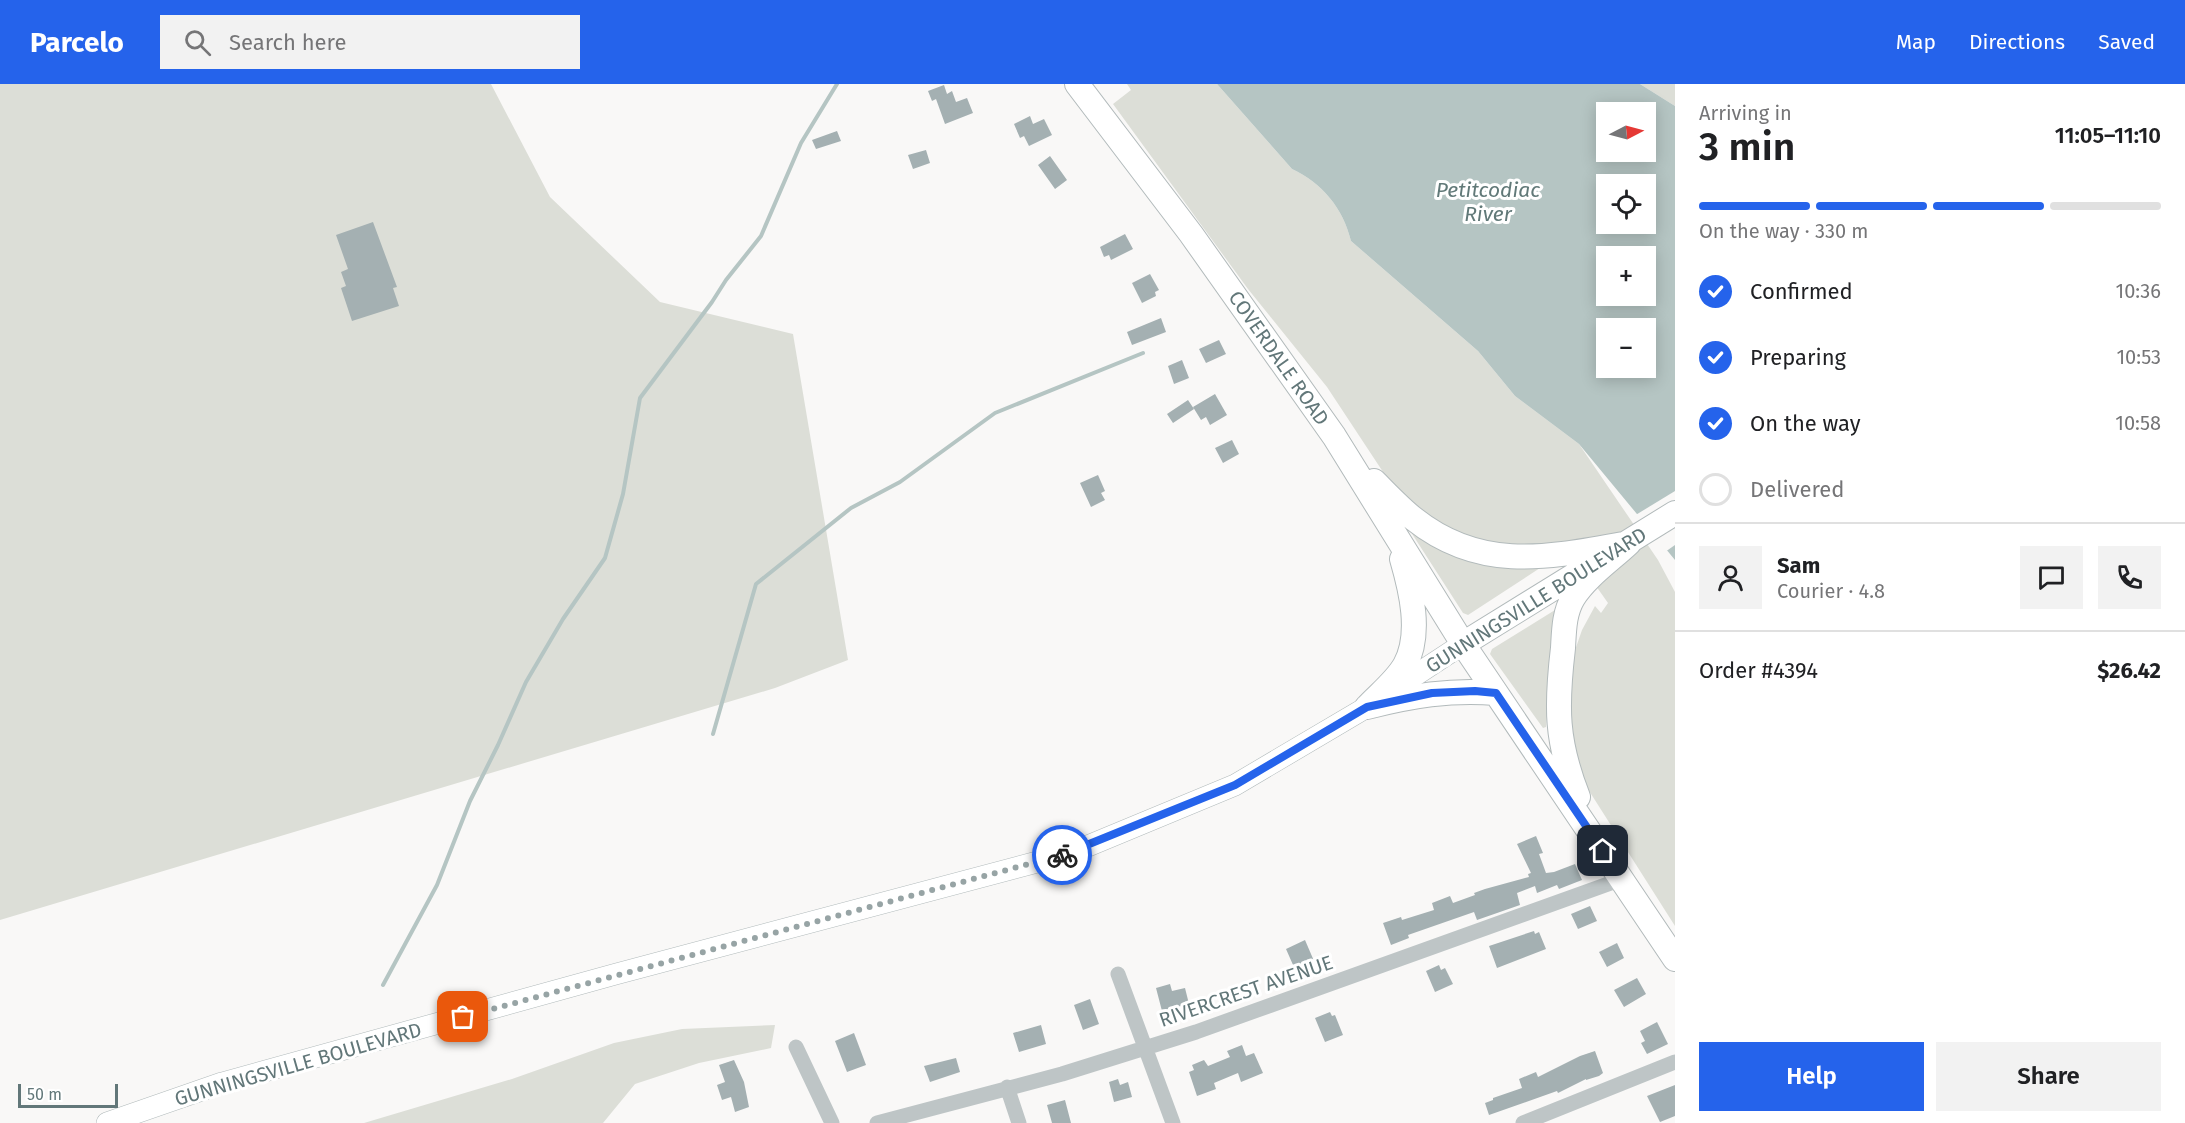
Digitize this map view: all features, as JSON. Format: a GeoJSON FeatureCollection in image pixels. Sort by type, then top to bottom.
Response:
{"type":"FeatureCollection","features":[{"type":"Feature","properties":{"kind":"main road","name":"COVERDALE ROAD"},"geometry":{"type":"LineString","coordinates":[[1077,84],[1191,234],[1346,453],[1463,644],[1594,837]]}},
{"type":"Feature","properties":{"kind":"main road"},"geometry":{"type":"LineString","coordinates":[[1346,453],[1413,519],[1450,541],[1472,550],[1497,556],[1523,558],[1629,543]]}},
{"type":"Feature","properties":{"kind":"main road","name":"GUNNINGSVILLE BOULEVARD"},"geometry":{"type":"LineString","coordinates":[[107,1123],[222,1083],[616,974],[1071,853],[1235,785],[1367,707],[1463,644],[1580,581],[1629,543],[1675,513]]}},
{"type":"Feature","properties":{"kind":"main road"},"geometry":{"type":"LineString","coordinates":[[1367,707],[1399,674],[1410,654],[1412,644],[1411,593],[1394,533]]}},
{"type":"Feature","properties":{"kind":"main road"},"geometry":{"type":"LineString","coordinates":[[1580,581],[1567,613],[1559,686],[1560,737],[1567,769],[1594,837],[1675,959]]}},
{"type":"Feature","properties":{"kind":"main road"},"geometry":{"type":"LineString","coordinates":[[1367,707],[1432,693],[1475,691],[1496,693]]}},
{"type":"Feature","properties":{"kind":"street","name":"RIVERCREST AVENUE"},"geometry":{"type":"LineString","coordinates":[[877,1123],[1062,1074],[1196,1032],[1622,879]]}},
{"type":"Feature","properties":{"kind":"street"},"geometry":{"type":"LineString","coordinates":[[1118,974],[1173,1123]]}},
{"type":"Feature","properties":{"kind":"street"},"geometry":{"type":"LineString","coordinates":[[796,1047],[832,1123]]}},
{"type":"Feature","properties":{"kind":"street"},"geometry":{"type":"LineString","coordinates":[[1523,1123],[1675,1062]]}},
{"type":"Feature","properties":{"kind":"street"},"geometry":{"type":"LineString","coordinates":[[1007,1087],[1019,1123]]}},
{"type":"Feature","properties":{"kind":"shaded area"},"geometry":{"type":"Polygon","coordinates":[[[0,84],[491,84],[550,197],[660,302],[793,334],[848,660],[775,688],[0,920],[0,84]]]}},
{"type":"Feature","properties":{"kind":"shaded area"},"geometry":{"type":"Polygon","coordinates":[[[1127,84],[1217,84],[1292,169],[1313,182],[1330,198],[1343,218],[1351,241],[1478,351],[1515,396],[1579,444],[1658,560],[1675,592],[1675,926],[1586,786],[1569,740],[1573,656],[1582,630],[1595,606],[1601,613],[1608,603],[1567,545],[1539,548],[1478,542],[1426,518],[1387,478],[1327,387],[1248,289],[1113,104],[1131,90],[1127,84]]]}},
{"type":"Feature","properties":{"kind":"shaded area"},"geometry":{"type":"Polygon","coordinates":[[[1640,84],[1675,84],[1675,106],[1640,84]]]}},
{"type":"Feature","properties":{"kind":"shaded area"},"geometry":{"type":"Polygon","coordinates":[[[1407,526],[1538,565],[1540,568],[1468,615],[1463,613],[1407,526]]]}},
{"type":"Feature","properties":{"kind":"shaded area"},"geometry":{"type":"Polygon","coordinates":[[[1555,610],[1546,727],[1543,728],[1490,654],[1492,649],[1555,610]]]}},
{"type":"Feature","properties":{"kind":"shaded area"},"geometry":{"type":"Polygon","coordinates":[[[775,1025],[771,1048],[699,1063],[635,1084],[603,1123],[364,1123],[512,1079],[614,1043],[682,1029],[775,1025]]]}},
{"type":"Feature","properties":{"kind":"water","name":"Petitcodiac River"},"geometry":{"type":"Polygon","coordinates":[[[1217,84],[1640,84],[1675,106],[1675,560],[1579,444],[1515,396],[1478,351],[1351,241],[1337,207],[1322,189],[1292,169],[1217,84]]]}},
{"type":"Feature","properties":{"kind":"pier"},"geometry":{"type":"Polygon","coordinates":[[[1675,491],[1675,545],[1665,552],[1634,516],[1675,491]]]}},
{"type":"Feature","properties":{"kind":"building"},"geometry":{"type":"Polygon","coordinates":[[[944,85],[947,94],[952,91],[956,102],[967,98],[973,113],[945,124],[936,99],[932,101],[928,91],[944,85]]]}},
{"type":"Feature","properties":{"kind":"building"},"geometry":{"type":"Polygon","coordinates":[[[1030,116],[1033,124],[1044,119],[1052,135],[1029,146],[1024,136],[1020,138],[1014,124],[1030,116]]]}},
{"type":"Feature","properties":{"kind":"building"},"geometry":{"type":"Polygon","coordinates":[[[837,131],[841,141],[816,149],[812,140],[837,131]]]}},
{"type":"Feature","properties":{"kind":"building"},"geometry":{"type":"Polygon","coordinates":[[[926,150],[930,163],[913,169],[908,155],[926,150]]]}},
{"type":"Feature","properties":{"kind":"building"},"geometry":{"type":"Polygon","coordinates":[[[1050,156],[1067,180],[1055,189],[1038,165],[1050,156]]]}},
{"type":"Feature","properties":{"kind":"building"},"geometry":{"type":"Polygon","coordinates":[[[373,222],[397,287],[393,288],[399,306],[352,321],[341,288],[346,286],[341,272],[348,269],[336,235],[373,222]]]}},
{"type":"Feature","properties":{"kind":"building"},"geometry":{"type":"Polygon","coordinates":[[[1125,234],[1133,249],[1111,260],[1109,255],[1104,257],[1100,247],[1125,234]]]}},
{"type":"Feature","properties":{"kind":"building"},"geometry":{"type":"Polygon","coordinates":[[[1150,274],[1159,290],[1155,292],[1156,296],[1142,303],[1132,283],[1150,274]]]}},
{"type":"Feature","properties":{"kind":"building"},"geometry":{"type":"Polygon","coordinates":[[[1161,318],[1166,332],[1132,345],[1127,332],[1161,318]]]}},
{"type":"Feature","properties":{"kind":"building"},"geometry":{"type":"Polygon","coordinates":[[[1219,340],[1226,354],[1206,363],[1199,349],[1219,340]]]}},
{"type":"Feature","properties":{"kind":"building"},"geometry":{"type":"Polygon","coordinates":[[[1182,360],[1189,378],[1174,384],[1168,366],[1182,360]]]}},
{"type":"Feature","properties":{"kind":"building"},"geometry":{"type":"Polygon","coordinates":[[[1215,394],[1227,415],[1210,425],[1206,417],[1201,420],[1193,407],[1215,394]]]}},
{"type":"Feature","properties":{"kind":"building"},"geometry":{"type":"Polygon","coordinates":[[[1188,400],[1194,409],[1173,423],[1167,414],[1188,400]]]}},
{"type":"Feature","properties":{"kind":"building"},"geometry":{"type":"Polygon","coordinates":[[[1232,440],[1239,454],[1223,463],[1215,448],[1232,440]]]}},
{"type":"Feature","properties":{"kind":"building"},"geometry":{"type":"Polygon","coordinates":[[[1098,475],[1105,491],[1101,493],[1105,500],[1091,507],[1080,483],[1098,475]]]}},
{"type":"Feature","properties":{"kind":"building"},"geometry":{"type":"Polygon","coordinates":[[[1536,836],[1543,853],[1539,854],[1546,873],[1575,864],[1582,880],[1559,889],[1557,885],[1537,893],[1535,886],[1517,893],[1520,905],[1477,920],[1474,912],[1408,935],[1409,938],[1391,945],[1383,923],[1434,910],[1432,903],[1450,896],[1453,903],[1485,889],[1529,877],[1528,874],[1531,873],[1517,844],[1536,836]]]}},
{"type":"Feature","properties":{"kind":"building"},"geometry":{"type":"Polygon","coordinates":[[[1590,906],[1597,921],[1578,929],[1571,914],[1590,906]]]}},
{"type":"Feature","properties":{"kind":"building"},"geometry":{"type":"Polygon","coordinates":[[[1534,931],[1535,934],[1539,932],[1546,949],[1497,968],[1489,946],[1534,931]]]}},
{"type":"Feature","properties":{"kind":"building"},"geometry":{"type":"Polygon","coordinates":[[[1305,940],[1314,961],[1306,965],[1308,969],[1297,974],[1286,949],[1305,940]]]}},
{"type":"Feature","properties":{"kind":"building"},"geometry":{"type":"Polygon","coordinates":[[[1617,943],[1624,958],[1607,967],[1599,952],[1617,943]]]}},
{"type":"Feature","properties":{"kind":"building"},"geometry":{"type":"Polygon","coordinates":[[[1439,965],[1441,970],[1445,968],[1453,984],[1435,992],[1426,971],[1439,965]]]}},
{"type":"Feature","properties":{"kind":"building"},"geometry":{"type":"Polygon","coordinates":[[[1637,978],[1646,994],[1624,1007],[1614,990],[1637,978]]]}},
{"type":"Feature","properties":{"kind":"building"},"geometry":{"type":"Polygon","coordinates":[[[1170,984],[1172,991],[1185,988],[1189,1004],[1162,1011],[1156,988],[1170,984]]]}},
{"type":"Feature","properties":{"kind":"building"},"geometry":{"type":"Polygon","coordinates":[[[1090,999],[1099,1024],[1083,1030],[1074,1005],[1090,999]]]}},
{"type":"Feature","properties":{"kind":"building"},"geometry":{"type":"Polygon","coordinates":[[[1330,1012],[1332,1016],[1335,1015],[1343,1035],[1325,1042],[1315,1018],[1330,1012]]]}},
{"type":"Feature","properties":{"kind":"building"},"geometry":{"type":"Polygon","coordinates":[[[1657,1022],[1668,1044],[1647,1054],[1641,1043],[1645,1041],[1640,1031],[1657,1022]]]}},
{"type":"Feature","properties":{"kind":"building"},"geometry":{"type":"Polygon","coordinates":[[[1041,1025],[1046,1044],[1019,1052],[1013,1033],[1041,1025]]]}},
{"type":"Feature","properties":{"kind":"building"},"geometry":{"type":"Polygon","coordinates":[[[854,1033],[866,1065],[847,1072],[835,1041],[854,1033]]]}},
{"type":"Feature","properties":{"kind":"building"},"geometry":{"type":"Polygon","coordinates":[[[1242,1045],[1246,1056],[1254,1053],[1263,1073],[1241,1082],[1238,1073],[1214,1083],[1216,1089],[1197,1096],[1189,1072],[1194,1070],[1192,1065],[1204,1060],[1208,1066],[1230,1057],[1227,1051],[1242,1045]]]}},
{"type":"Feature","properties":{"kind":"building"},"geometry":{"type":"Polygon","coordinates":[[[1595,1051],[1603,1073],[1599,1076],[1586,1079],[1558,1093],[1557,1091],[1489,1115],[1485,1103],[1522,1088],[1519,1079],[1536,1072],[1538,1077],[1595,1051]]]}},
{"type":"Feature","properties":{"kind":"building"},"geometry":{"type":"Polygon","coordinates":[[[956,1058],[960,1072],[930,1082],[924,1066],[956,1058]]]}},
{"type":"Feature","properties":{"kind":"building"},"geometry":{"type":"Polygon","coordinates":[[[734,1060],[744,1082],[749,1107],[735,1112],[731,1097],[722,1100],[717,1085],[725,1082],[719,1065],[734,1060]]]}},
{"type":"Feature","properties":{"kind":"building"},"geometry":{"type":"Polygon","coordinates":[[[1118,1079],[1120,1085],[1128,1082],[1132,1097],[1114,1102],[1109,1082],[1118,1079]]]}},
{"type":"Feature","properties":{"kind":"building"},"geometry":{"type":"Polygon","coordinates":[[[1675,1085],[1675,1116],[1660,1122],[1647,1096],[1675,1085]]]}},
{"type":"Feature","properties":{"kind":"building"},"geometry":{"type":"Polygon","coordinates":[[[1065,1100],[1071,1123],[1052,1123],[1047,1105],[1065,1100]]]}},
{"type":"Feature","properties":{"kind":"waterway"},"geometry":{"type":"LineString","coordinates":[[383,985],[437,885],[470,801],[526,682],[563,619],[605,558],[623,494],[640,398],[761,236],[801,143],[837,84]]}},
{"type":"Feature","properties":{"kind":"waterway"},"geometry":{"type":"LineString","coordinates":[[713,734],[756,584],[851,508],[900,482],[995,413],[1143,353]]}},
{"type":"Feature","properties":{"kind":"way so far"},"geometry":{"type":"LineString","coordinates":[[463,1017],[1062,855]]}},
{"type":"Feature","properties":{"kind":"route"},"geometry":{"type":"LineString","coordinates":[[1062,855],[1235,785],[1367,707],[1406,697],[1455,691],[1496,693],[1603,851]]}}]}
